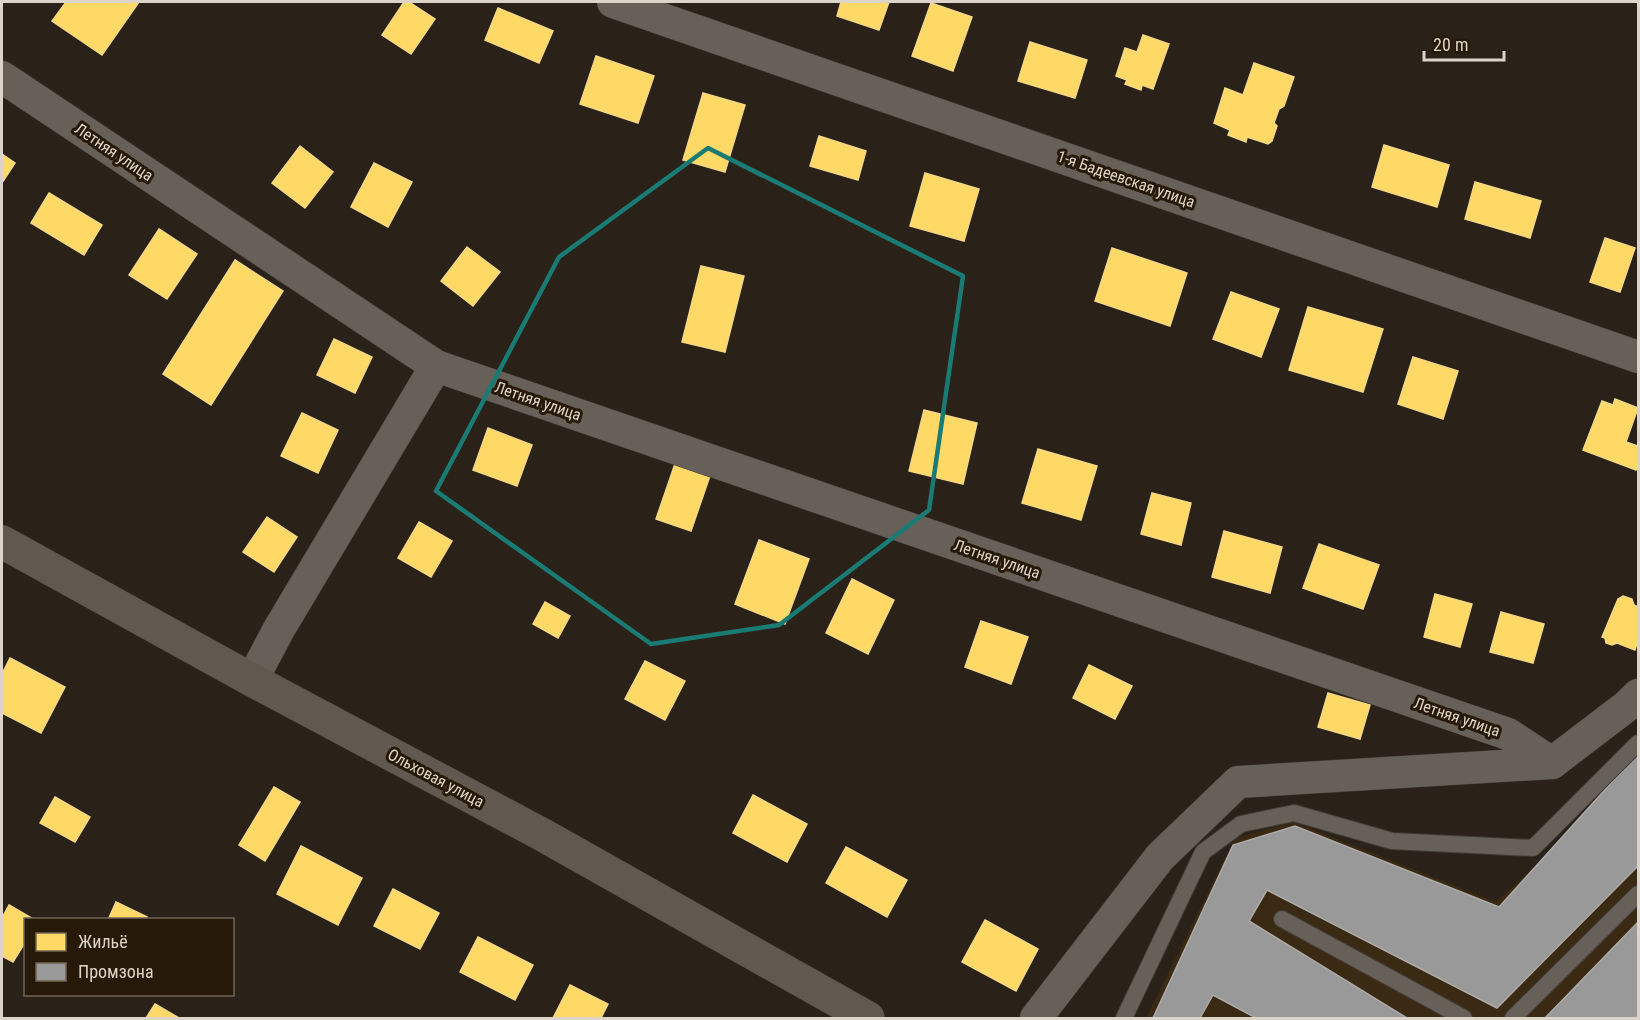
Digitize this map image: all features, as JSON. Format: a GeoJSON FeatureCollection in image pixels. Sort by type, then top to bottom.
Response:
{"type":"FeatureCollection","features":[{"type":"Feature","properties":{"kind":"main road","name":"Ольховая улица"},"geometry":{"type":"LineString","coordinates":[[2,542],[252,680],[543,835],[868,1018]]}},
{"type":"Feature","properties":{"kind":"street","name":"1-я Бадеевская улица"},"geometry":{"type":"LineString","coordinates":[[613,2],[1638,357]]}},
{"type":"Feature","properties":{"kind":"street","name":"Летняя улица"},"geometry":{"type":"LineString","coordinates":[[2,77],[436,366],[1508,734],[1552,763]]}},
{"type":"Feature","properties":{"kind":"street"},"geometry":{"type":"LineString","coordinates":[[252,680],[285,618],[436,366]]}},
{"type":"Feature","properties":{"kind":"street"},"geometry":{"type":"LineString","coordinates":[[1036,1018],[1160,857],[1238,782],[1552,763],[1638,695]]}},
{"type":"Feature","properties":{"kind":"lane"},"geometry":{"type":"LineString","coordinates":[[1124,1018],[1203,852],[1241,824],[1294,813],[1392,841],[1533,848],[1638,743]]}},
{"type":"Feature","properties":{"kind":"lane"},"geometry":{"type":"LineString","coordinates":[[1513,1018],[1638,894]]}},
{"type":"Feature","properties":{"kind":"lane"},"geometry":{"type":"LineString","coordinates":[[1282,919],[1464,1018]]}},
{"type":"Feature","properties":{"kind":"highlighted area"},"geometry":{"type":"Polygon","coordinates":[[[708,148],[963,276],[929,510],[779,625],[651,644],[436,491],[559,257],[708,148]]]}},
{"type":"Feature","properties":{"kind":"shaded area"},"geometry":{"type":"Polygon","coordinates":[[[1638,772],[1638,1018],[1146,1018],[1235,838],[1294,822],[1496,902],[1638,772]]]}},
{"type":"Feature","properties":{"kind":"building: Жильё"},"geometry":{"type":"Polygon","coordinates":[[[66,2],[139,2],[102,55],[52,21],[66,2]]]}},
{"type":"Feature","properties":{"kind":"building: Жильё"},"geometry":{"type":"Polygon","coordinates":[[[404,2],[409,2],[435,19],[411,54],[382,35],[404,2]]]}},
{"type":"Feature","properties":{"kind":"building: Жильё"},"geometry":{"type":"Polygon","coordinates":[[[841,2],[889,2],[879,30],[837,16],[841,2]]]}},
{"type":"Feature","properties":{"kind":"building: Жильё"},"geometry":{"type":"Polygon","coordinates":[[[931,3],[972,17],[953,71],[912,56],[931,3]]]}},
{"type":"Feature","properties":{"kind":"building: Жильё"},"geometry":{"type":"Polygon","coordinates":[[[498,8],[553,31],[539,63],[485,40],[498,8]]]}},
{"type":"Feature","properties":{"kind":"building: Жильё"},"geometry":{"type":"Polygon","coordinates":[[[1143,35],[1169,44],[1153,89],[1142,85],[1141,90],[1125,84],[1127,80],[1116,76],[1125,48],[1137,52],[1143,35]]]}},
{"type":"Feature","properties":{"kind":"building: Жильё"},"geometry":{"type":"Polygon","coordinates":[[[1030,42],[1087,60],[1075,98],[1018,81],[1030,42]]]}},
{"type":"Feature","properties":{"kind":"building: Жильё"},"geometry":{"type":"Polygon","coordinates":[[[596,56],[654,76],[638,123],[580,104],[596,56]]]}},
{"type":"Feature","properties":{"kind":"building: Жильё"},"geometry":{"type":"Polygon","coordinates":[[[1254,63],[1294,77],[1284,106],[1279,109],[1274,123],[1277,126],[1272,141],[1268,144],[1247,137],[1246,142],[1228,135],[1230,130],[1214,123],[1225,88],[1243,95],[1254,63]]]}},
{"type":"Feature","properties":{"kind":"building: Жильё"},"geometry":{"type":"Polygon","coordinates":[[[703,93],[745,105],[725,172],[683,160],[703,93]]]}},
{"type":"Feature","properties":{"kind":"building: Жильё"},"geometry":{"type":"Polygon","coordinates":[[[819,136],[866,151],[858,180],[810,166],[819,136]]]}},
{"type":"Feature","properties":{"kind":"building: Жильё"},"geometry":{"type":"Polygon","coordinates":[[[1384,145],[1449,165],[1437,207],[1372,187],[1384,145]]]}},
{"type":"Feature","properties":{"kind":"building: Жильё"},"geometry":{"type":"Polygon","coordinates":[[[300,146],[333,172],[305,208],[272,183],[300,146]]]}},
{"type":"Feature","properties":{"kind":"building: Жильё"},"geometry":{"type":"Polygon","coordinates":[[[2,154],[15,163],[2,183],[2,154]]]}},
{"type":"Feature","properties":{"kind":"building: Жильё"},"geometry":{"type":"Polygon","coordinates":[[[374,163],[412,182],[388,227],[351,207],[374,163]]]}},
{"type":"Feature","properties":{"kind":"building: Жильё"},"geometry":{"type":"Polygon","coordinates":[[[925,173],[979,189],[964,241],[910,226],[925,173]]]}},
{"type":"Feature","properties":{"kind":"building: Жильё"},"geometry":{"type":"Polygon","coordinates":[[[1475,182],[1541,201],[1530,238],[1465,219],[1475,182]]]}},
{"type":"Feature","properties":{"kind":"building: Жильё"},"geometry":{"type":"Polygon","coordinates":[[[49,193],[102,225],[84,255],[31,223],[49,193]]]}},
{"type":"Feature","properties":{"kind":"building: Жильё"},"geometry":{"type":"Polygon","coordinates":[[[159,229],[197,254],[167,299],[129,275],[159,229]]]}},
{"type":"Feature","properties":{"kind":"building: Жильё"},"geometry":{"type":"Polygon","coordinates":[[[1605,238],[1635,248],[1620,292],[1590,282],[1605,238]]]}},
{"type":"Feature","properties":{"kind":"building: Жильё"},"geometry":{"type":"Polygon","coordinates":[[[467,247],[500,272],[473,306],[441,281],[467,247]]]}},
{"type":"Feature","properties":{"kind":"building: Жильё"},"geometry":{"type":"Polygon","coordinates":[[[1112,248],[1187,273],[1170,326],[1095,301],[1112,248]]]}},
{"type":"Feature","properties":{"kind":"building: Жильё"},"geometry":{"type":"Polygon","coordinates":[[[235,260],[283,291],[211,405],[163,374],[235,260]]]}},
{"type":"Feature","properties":{"kind":"building: Жильё"},"geometry":{"type":"Polygon","coordinates":[[[701,266],[744,276],[725,352],[682,342],[701,266]]]}},
{"type":"Feature","properties":{"kind":"building: Жильё"},"geometry":{"type":"Polygon","coordinates":[[[1231,292],[1279,309],[1261,357],[1213,339],[1231,292]]]}},
{"type":"Feature","properties":{"kind":"building: Жильё"},"geometry":{"type":"Polygon","coordinates":[[[1308,307],[1383,329],[1363,392],[1289,370],[1308,307]]]}},
{"type":"Feature","properties":{"kind":"building: Жильё"},"geometry":{"type":"Polygon","coordinates":[[[334,339],[372,357],[355,393],[317,375],[334,339]]]}},
{"type":"Feature","properties":{"kind":"building: Жильё"},"geometry":{"type":"Polygon","coordinates":[[[1413,357],[1458,371],[1443,419],[1398,404],[1413,357]]]}},
{"type":"Feature","properties":{"kind":"building: Жильё"},"geometry":{"type":"Polygon","coordinates":[[[1615,399],[1638,408],[1626,442],[1638,446],[1636,470],[1583,450],[1602,401],[1613,405],[1615,399]]]}},
{"type":"Feature","properties":{"kind":"building: Жильё"},"geometry":{"type":"Polygon","coordinates":[[[924,410],[977,423],[963,484],[909,471],[924,410]]]}},
{"type":"Feature","properties":{"kind":"building: Жильё"},"geometry":{"type":"Polygon","coordinates":[[[302,413],[338,430],[318,473],[281,456],[302,413]]]}},
{"type":"Feature","properties":{"kind":"building: Жильё"},"geometry":{"type":"Polygon","coordinates":[[[488,428],[532,445],[517,486],[473,470],[488,428]]]}},
{"type":"Feature","properties":{"kind":"building: Жильё"},"geometry":{"type":"Polygon","coordinates":[[[1038,449],[1097,466],[1081,520],[1022,503],[1038,449]]]}},
{"type":"Feature","properties":{"kind":"building: Жильё"},"geometry":{"type":"Polygon","coordinates":[[[677,458],[712,470],[691,531],[656,519],[677,458]]]}},
{"type":"Feature","properties":{"kind":"building: Жильё"},"geometry":{"type":"Polygon","coordinates":[[[1152,493],[1191,503],[1181,545],[1141,534],[1152,493]]]}},
{"type":"Feature","properties":{"kind":"building: Жильё"},"geometry":{"type":"Polygon","coordinates":[[[267,517],[297,537],[274,572],[243,552],[267,517]]]}},
{"type":"Feature","properties":{"kind":"building: Жильё"},"geometry":{"type":"Polygon","coordinates":[[[419,522],[452,541],[431,577],[398,558],[419,522]]]}},
{"type":"Feature","properties":{"kind":"building: Жильё"},"geometry":{"type":"Polygon","coordinates":[[[1224,531],[1282,547],[1270,593],[1212,577],[1224,531]]]}},
{"type":"Feature","properties":{"kind":"building: Жильё"},"geometry":{"type":"Polygon","coordinates":[[[759,540],[809,559],[785,624],[735,604],[759,540]]]}},
{"type":"Feature","properties":{"kind":"building: Жильё"},"geometry":{"type":"Polygon","coordinates":[[[1319,544],[1379,565],[1363,609],[1303,588],[1319,544]]]}},
{"type":"Feature","properties":{"kind":"building: Жильё"},"geometry":{"type":"Polygon","coordinates":[[[852,579],[894,600],[868,654],[826,633],[852,579]]]}},
{"type":"Feature","properties":{"kind":"building: Жильё"},"geometry":{"type":"Polygon","coordinates":[[[1435,594],[1472,604],[1460,647],[1424,637],[1435,594]]]}},
{"type":"Feature","properties":{"kind":"building: Жильё"},"geometry":{"type":"Polygon","coordinates":[[[1623,596],[1632,599],[1634,605],[1638,607],[1638,640],[1635,650],[1617,643],[1612,645],[1606,643],[1605,638],[1602,637],[1618,599],[1623,596]]]}},
{"type":"Feature","properties":{"kind":"building: Жильё"},"geometry":{"type":"Polygon","coordinates":[[[545,602],[570,616],[558,638],[533,624],[545,602]]]}},
{"type":"Feature","properties":{"kind":"building: Жильё"},"geometry":{"type":"Polygon","coordinates":[[[1501,612],[1544,624],[1533,663],[1490,652],[1501,612]]]}},
{"type":"Feature","properties":{"kind":"building: Жильё"},"geometry":{"type":"Polygon","coordinates":[[[981,621],[1028,637],[1011,684],[965,667],[981,621]]]}},
{"type":"Feature","properties":{"kind":"building: Жильё"},"geometry":{"type":"Polygon","coordinates":[[[10,658],[65,687],[41,733],[2,713],[2,674],[10,658]]]}},
{"type":"Feature","properties":{"kind":"building: Жильё"},"geometry":{"type":"Polygon","coordinates":[[[645,661],[685,681],[665,720],[625,699],[645,661]]]}},
{"type":"Feature","properties":{"kind":"building: Жильё"},"geometry":{"type":"Polygon","coordinates":[[[1089,665],[1132,686],[1115,719],[1073,698],[1089,665]]]}},
{"type":"Feature","properties":{"kind":"building: Жильё"},"geometry":{"type":"Polygon","coordinates":[[[1328,693],[1370,705],[1360,739],[1318,727],[1328,693]]]}},
{"type":"Feature","properties":{"kind":"building: Жильё"},"geometry":{"type":"Polygon","coordinates":[[[274,787],[300,802],[265,861],[239,845],[274,787]]]}},
{"type":"Feature","properties":{"kind":"building: Жильё"},"geometry":{"type":"Polygon","coordinates":[[[753,795],[807,824],[787,862],[733,833],[753,795]]]}},
{"type":"Feature","properties":{"kind":"building: Жильё"},"geometry":{"type":"Polygon","coordinates":[[[55,797],[90,817],[75,842],[40,823],[55,797]]]}},
{"type":"Feature","properties":{"kind":"building: Жильё"},"geometry":{"type":"Polygon","coordinates":[[[301,846],[362,878],[338,925],[277,894],[301,846]]]}},
{"type":"Feature","properties":{"kind":"building: Жильё"},"geometry":{"type":"Polygon","coordinates":[[[846,847],[907,880],[887,917],[826,883],[846,847]]]}},
{"type":"Feature","properties":{"kind":"building: Жильё"},"geometry":{"type":"Polygon","coordinates":[[[393,889],[439,913],[420,949],[374,926],[393,889]]]}},
{"type":"Feature","properties":{"kind":"building: Жильё"},"geometry":{"type":"Polygon","coordinates":[[[116,902],[147,917],[147,918],[109,918],[116,902]]]}},
{"type":"Feature","properties":{"kind":"building: Жильё"},"geometry":{"type":"Polygon","coordinates":[[[9,905],[32,918],[24,918],[24,944],[13,962],[2,956],[2,918],[9,905]]]}},
{"type":"Feature","properties":{"kind":"building: Жильё"},"geometry":{"type":"Polygon","coordinates":[[[985,920],[1038,949],[1016,991],[962,962],[985,920]]]}},
{"type":"Feature","properties":{"kind":"building: Жильё"},"geometry":{"type":"Polygon","coordinates":[[[478,937],[533,965],[515,1000],[460,972],[478,937]]]}},
{"type":"Feature","properties":{"kind":"building: Жильё"},"geometry":{"type":"Polygon","coordinates":[[[570,985],[608,1004],[601,1018],[553,1018],[570,985]]]}},
{"type":"Feature","properties":{"kind":"building: Жильё"},"geometry":{"type":"Polygon","coordinates":[[[155,1004],[179,1018],[146,1018],[155,1004]]]}},
{"type":"Feature","properties":{"kind":"building: Промзона"},"geometry":{"type":"Polygon","coordinates":[[[1638,753],[1638,866],[1497,1008],[1267,890],[1249,921],[1407,1018],[1256,1018],[1213,995],[1200,1018],[1153,1018],[1233,845],[1295,826],[1499,907],[1638,753]]]}},
{"type":"Feature","properties":{"kind":"building: Промзона"},"geometry":{"type":"Polygon","coordinates":[[[1638,922],[1638,1018],[1545,1018],[1638,922]]]}}]}
